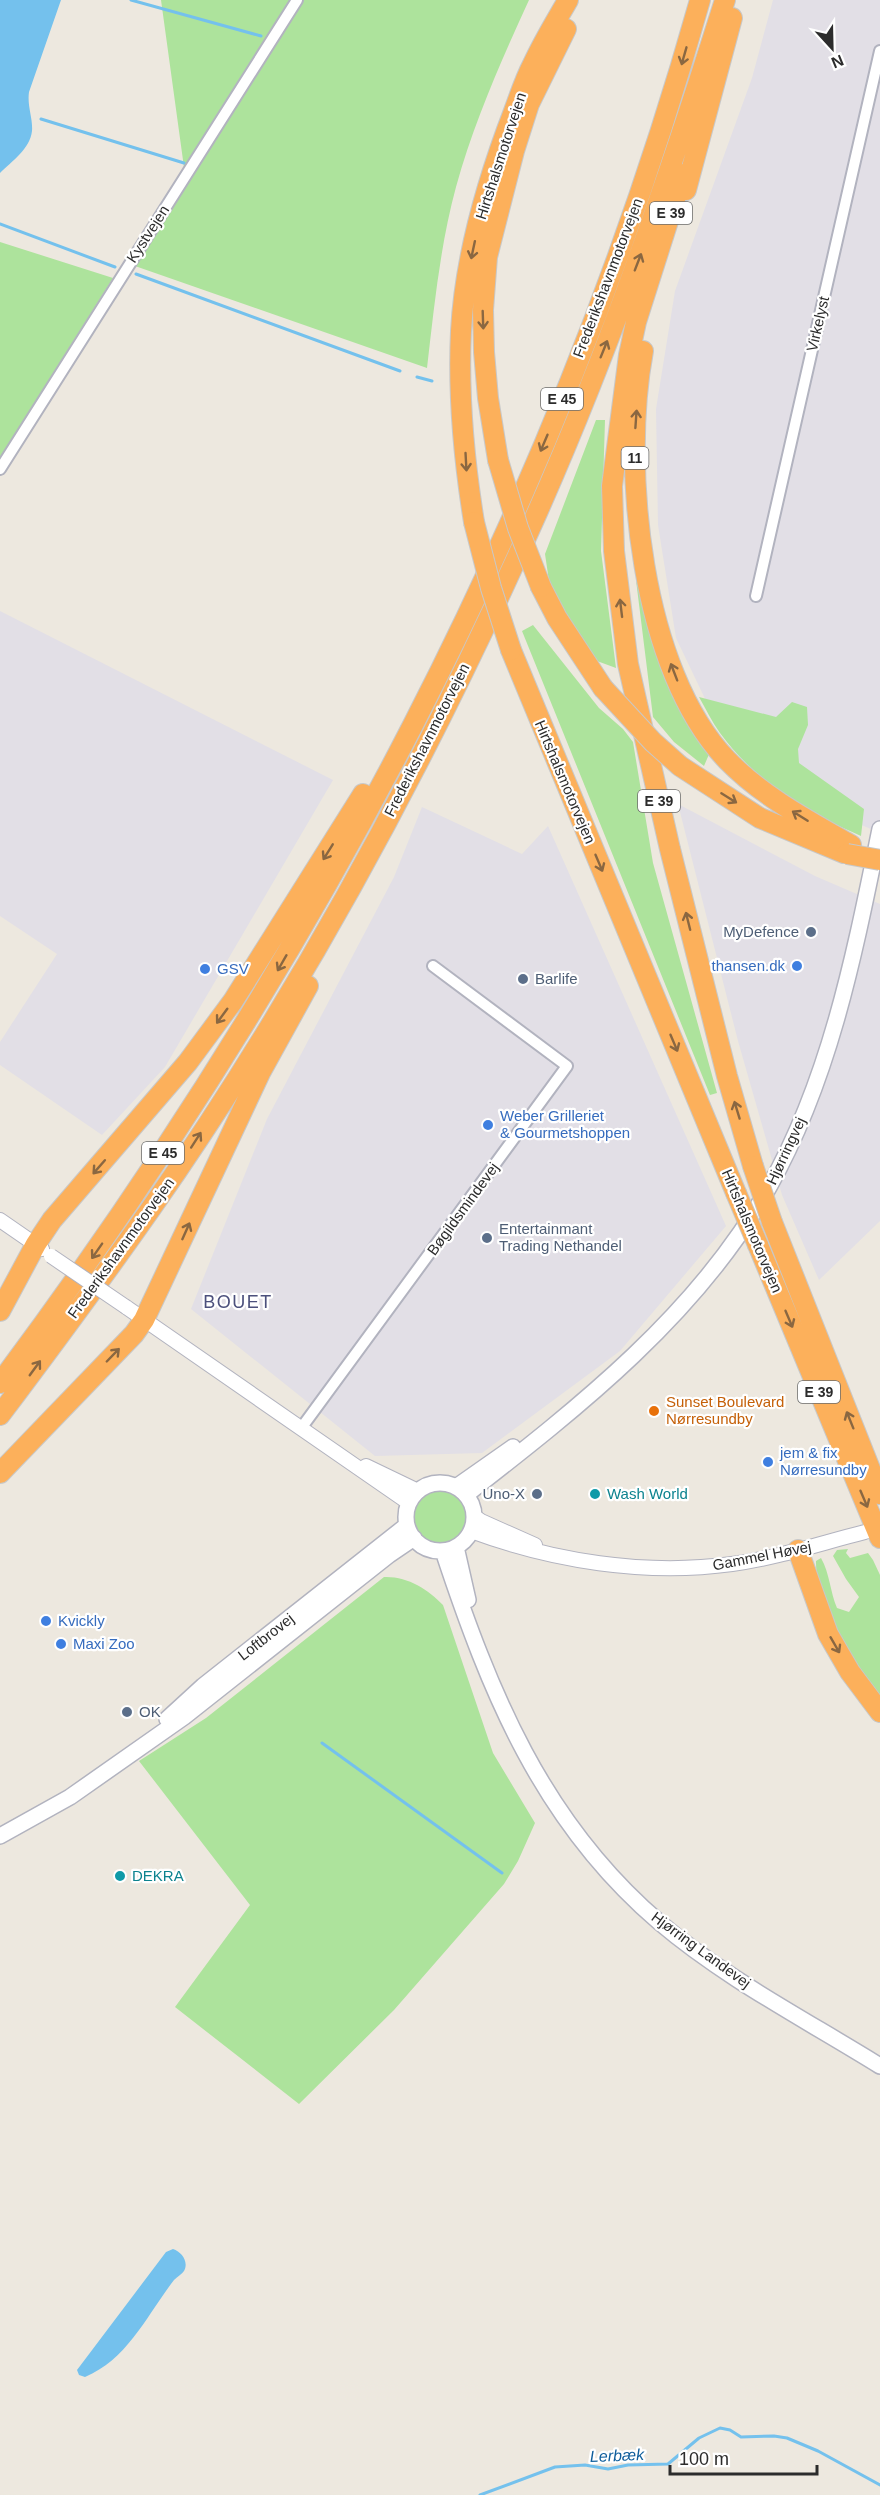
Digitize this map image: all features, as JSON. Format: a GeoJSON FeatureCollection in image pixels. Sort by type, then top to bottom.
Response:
{"type":"FeatureCollection","features":[{"type":"Feature","properties":{"kind":"highway","name":"Hirtshalsmotorvejen"},"geometry":{"type":"LineString","coordinates":[[568,0],[532,64],[503,139],[482,207],[468,274],[461,331],[462,394],[466,475],[474,522],[491,588],[511,650],[758,1245],[873,1535]]}},
{"type":"Feature","properties":{"kind":"highway","name":"11"},"geometry":{"type":"LineString","coordinates":[[580,0],[530,104],[514,151],[488,256],[483,310],[488,398],[498,460],[518,528],[541,587],[557,618],[603,688],[653,742],[681,766],[760,818],[880,858]]}},
{"type":"Feature","properties":{"kind":"highway","name":"Frederikshavnmotorvejen"},"geometry":{"type":"LineString","coordinates":[[0,1383],[142,1186],[240,1033],[362,822],[464,621],[555,416],[597,307],[665,120],[700,0]]}},
{"type":"Feature","properties":{"kind":"highway","name":"Frederikshavnmotorvejen"},"geometry":{"type":"LineString","coordinates":[[0,1415],[153,1206],[246,1063],[350,888],[406,785],[472,653],[538,512],[654,218],[725,0]]}},
{"type":"Feature","properties":{"kind":"highway","name":"Hirtshalsmotorvejen"},"geometry":{"type":"LineString","coordinates":[[737,0],[636,322],[622,394],[612,497],[614,551],[628,664],[670,849],[724,1065],[772,1222],[880,1494]]}},
{"type":"Feature","properties":{"kind":"highway","name":"11"},"geometry":{"type":"LineString","coordinates":[[737,0],[658,282],[641,359],[635,430],[637,502],[643,558],[664,644],[681,688],[703,728],[725,758],[749,781],[849,849]]}},
{"type":"Feature","properties":{"kind":"highway"},"geometry":{"type":"LineString","coordinates":[[0,1311],[43,1250],[52,1221],[188,1062],[233,1001],[349,817],[464,621]]}},
{"type":"Feature","properties":{"kind":"highway"},"geometry":{"type":"LineString","coordinates":[[0,1473],[134,1334],[144,1320],[260,1073],[354,904],[414,787],[472,653]]}},
{"type":"Feature","properties":{"kind":"highway"},"geometry":{"type":"LineString","coordinates":[[798,1550],[828,1634],[850,1672],[880,1712]]}},
{"type":"Feature","properties":{"kind":"main road","name":"Hjørringvej"},"geometry":{"type":"LineString","coordinates":[[461,1491],[573,1407],[624,1365],[666,1323],[704,1279],[733,1242],[771,1185],[814,1090],[834,1030],[863,915],[880,829]]}},
{"type":"Feature","properties":{"kind":"main road"},"geometry":{"type":"LineString","coordinates":[[436,1483],[461,1491],[470,1501],[474,1516],[471,1531],[450,1549],[427,1548],[410,1532],[406,1514],[413,1497],[436,1483]]}},
{"type":"Feature","properties":{"kind":"main road","name":"Loftbrovej"},"geometry":{"type":"LineString","coordinates":[[0,1836],[70,1797],[202,1703],[389,1555],[410,1532]]}},
{"type":"Feature","properties":{"kind":"main road","name":"Hjørring Landevej"},"geometry":{"type":"LineString","coordinates":[[450,1549],[476,1638],[502,1710],[530,1766],[569,1825],[608,1873],[660,1923],[725,1970],[880,2066]]}},
{"type":"Feature","properties":{"kind":"street","name":"Kystvejen"},"geometry":{"type":"LineString","coordinates":[[0,469],[297,0]]}},
{"type":"Feature","properties":{"kind":"street","name":"Virkelyst"},"geometry":{"type":"LineString","coordinates":[[756,596],[880,51]]}},
{"type":"Feature","properties":{"kind":"street","name":"Bøgildsmindevej"},"geometry":{"type":"LineString","coordinates":[[302,1427],[567,1066],[433,966]]}},
{"type":"Feature","properties":{"kind":"street"},"geometry":{"type":"LineString","coordinates":[[0,1220],[342,1455],[413,1497]]}},
{"type":"Feature","properties":{"kind":"street","name":"Gammel Høvej"},"geometry":{"type":"LineString","coordinates":[[474,1516],[550,1553]]}},
{"type":"Feature","properties":{"kind":"street","name":"Gammel Høvej"},"geometry":{"type":"LineString","coordinates":[[471,1531],[536,1552],[613,1564],[675,1569],[731,1564],[873,1535]]}},
{"type":"Feature","properties":{"kind":"shaded area"},"geometry":{"type":"Polygon","coordinates":[[[773,0],[880,0],[880,833],[843,817],[708,705],[676,638],[658,525],[656,409],[675,291],[752,78],[773,0]]]}},
{"type":"Feature","properties":{"kind":"shaded area"},"geometry":{"type":"Polygon","coordinates":[[[0,611],[333,780],[165,1067],[102,1135],[0,1065],[0,1042],[57,954],[0,916],[0,611]]]}},
{"type":"Feature","properties":{"kind":"shaded area"},"geometry":{"type":"Polygon","coordinates":[[[678,804],[815,876],[880,904],[880,1221],[819,1280],[782,1195],[738,1041],[678,804]]]}},
{"type":"Feature","properties":{"kind":"shaded area"},"geometry":{"type":"Polygon","coordinates":[[[422,807],[522,854],[548,826],[726,1226],[620,1351],[482,1453],[375,1456],[191,1309],[267,1119],[394,877],[422,807]]]}},
{"type":"Feature","properties":{"kind":"green space"},"geometry":{"type":"Polygon","coordinates":[[[161,0],[529,0],[480,115],[456,187],[442,254],[427,368],[135,266],[186,182],[161,0]]]}},
{"type":"Feature","properties":{"kind":"green space"},"geometry":{"type":"Polygon","coordinates":[[[0,242],[113,278],[0,458],[0,242]]]}},
{"type":"Feature","properties":{"kind":"green space"},"geometry":{"type":"Polygon","coordinates":[[[596,420],[605,420],[601,551],[616,668],[597,661],[573,628],[549,581],[545,554],[596,420]]]}},
{"type":"Feature","properties":{"kind":"green space"},"geometry":{"type":"Polygon","coordinates":[[[636,580],[666,679],[680,709],[710,752],[704,766],[674,742],[653,717],[636,580]]]}},
{"type":"Feature","properties":{"kind":"green space"},"geometry":{"type":"Polygon","coordinates":[[[533,625],[599,708],[623,729],[633,742],[653,863],[717,1093],[710,1095],[522,631],[533,625]]]}},
{"type":"Feature","properties":{"kind":"green space"},"geometry":{"type":"Polygon","coordinates":[[[699,697],[776,717],[792,702],[807,707],[808,725],[798,749],[799,763],[864,809],[861,836],[802,806],[766,781],[734,751],[720,733],[699,697]]]}},
{"type":"Feature","properties":{"kind":"green space"},"geometry":{"type":"Polygon","coordinates":[[[440,1491],[450,1493],[459,1499],[465,1508],[467,1518],[465,1528],[459,1537],[450,1543],[440,1545],[430,1543],[421,1537],[415,1528],[413,1518],[415,1508],[421,1499],[430,1493],[440,1491]]]}},
{"type":"Feature","properties":{"kind":"green space"},"geometry":{"type":"Polygon","coordinates":[[[848,1549],[846,1553],[850,1558],[868,1553],[880,1575],[880,1697],[838,1633],[822,1598],[817,1580],[816,1561],[821,1558],[837,1608],[849,1612],[859,1597],[833,1556],[837,1550],[848,1549]]]}},
{"type":"Feature","properties":{"kind":"green space"},"geometry":{"type":"Polygon","coordinates":[[[384,1577],[409,1581],[431,1594],[443,1605],[493,1753],[535,1823],[518,1861],[504,1884],[394,2010],[299,2104],[175,2007],[250,1905],[139,1761],[206,1718],[384,1577]]]}},
{"type":"Feature","properties":{"kind":"water"},"geometry":{"type":"Polygon","coordinates":[[[0,0],[61,0],[29,92],[31,137],[20,154],[0,173],[0,0]]]}},
{"type":"Feature","properties":{"kind":"water"},"geometry":{"type":"Polygon","coordinates":[[[173,2249],[184,2258],[186,2264],[184,2271],[174,2280],[125,2348],[100,2369],[85,2377],[79,2375],[77,2370],[166,2252],[173,2249]]]}},
{"type":"Feature","properties":{"kind":"waterway"},"geometry":{"type":"LineString","coordinates":[[131,0],[261,36]]}},
{"type":"Feature","properties":{"kind":"waterway"},"geometry":{"type":"LineString","coordinates":[[41,119],[184,163]]}},
{"type":"Feature","properties":{"kind":"waterway"},"geometry":{"type":"LineString","coordinates":[[0,224],[115,267]]}},
{"type":"Feature","properties":{"kind":"waterway"},"geometry":{"type":"LineString","coordinates":[[136,274],[400,371]]}},
{"type":"Feature","properties":{"kind":"waterway"},"geometry":{"type":"LineString","coordinates":[[417,377],[432,381]]}},
{"type":"Feature","properties":{"kind":"waterway"},"geometry":{"type":"LineString","coordinates":[[322,1743],[502,1873]]}},
{"type":"Feature","properties":{"kind":"waterway","name":"Lerbæk"},"geometry":{"type":"LineString","coordinates":[[480,2495],[555,2467],[585,2465],[608,2469],[628,2465],[668,2464],[699,2438],[720,2428],[730,2430],[741,2437],[787,2438],[818,2451],[880,2485]]}},
{"type":"Feature","properties":{"kind":"place","name":"MyDefence"},"geometry":{"type":"Point","coordinates":[811,932]}},
{"type":"Feature","properties":{"kind":"place","name":"thansen.dk"},"geometry":{"type":"Point","coordinates":[797,966]}},
{"type":"Feature","properties":{"kind":"place","name":"GSV"},"geometry":{"type":"Point","coordinates":[205,969]}},
{"type":"Feature","properties":{"kind":"place","name":"Barlife"},"geometry":{"type":"Point","coordinates":[523,979]}},
{"type":"Feature","properties":{"kind":"place","name":"Weber Grilleriet & Gourmetshoppen"},"geometry":{"type":"Point","coordinates":[488,1125]}},
{"type":"Feature","properties":{"kind":"place","name":"Entertainmant Trading Nethandel"},"geometry":{"type":"Point","coordinates":[487,1238]}},
{"type":"Feature","properties":{"kind":"place","name":"Sunset Boulevard Nørresundby"},"geometry":{"type":"Point","coordinates":[654,1411]}},
{"type":"Feature","properties":{"kind":"place","name":"jem & fix Nørresundby"},"geometry":{"type":"Point","coordinates":[768,1462]}},
{"type":"Feature","properties":{"kind":"place","name":"Uno-X"},"geometry":{"type":"Point","coordinates":[537,1494]}},
{"type":"Feature","properties":{"kind":"place","name":"Wash World"},"geometry":{"type":"Point","coordinates":[595,1494]}},
{"type":"Feature","properties":{"kind":"place","name":"Kvickly"},"geometry":{"type":"Point","coordinates":[46,1621]}},
{"type":"Feature","properties":{"kind":"place","name":"Maxi Zoo"},"geometry":{"type":"Point","coordinates":[61,1644]}},
{"type":"Feature","properties":{"kind":"place","name":"OK"},"geometry":{"type":"Point","coordinates":[127,1712]}},
{"type":"Feature","properties":{"kind":"place","name":"DEKRA"},"geometry":{"type":"Point","coordinates":[120,1876]}},
{"type":"Feature","properties":{"kind":"district","name":"BOUET"},"geometry":{"type":"Point","coordinates":[238,1302]}}]}
